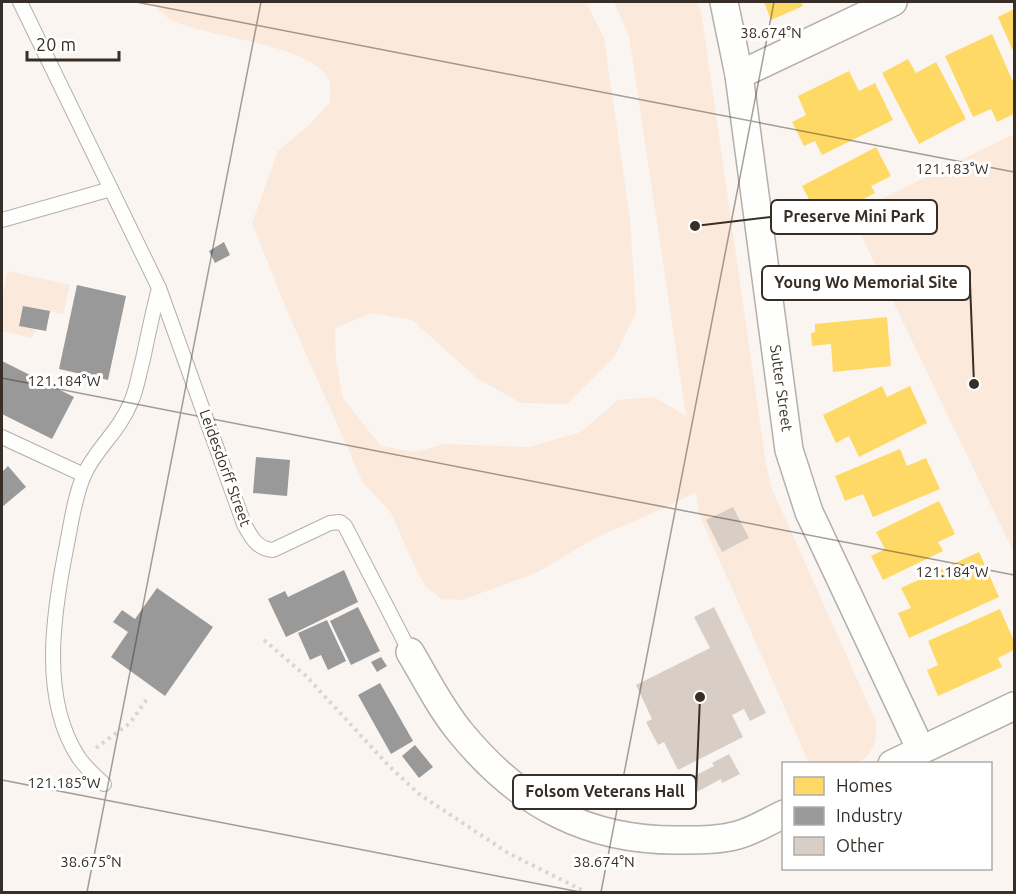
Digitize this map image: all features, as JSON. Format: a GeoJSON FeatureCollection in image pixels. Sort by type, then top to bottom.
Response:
{"type":"FeatureCollection","features":[{"type":"Feature","properties":{"kind":"street","name":"Sutter Street"},"geometry":{"type":"LineString","coordinates":[[724,2],[739,75],[789,450],[809,512],[921,750]]}},
{"type":"Feature","properties":{"kind":"street"},"geometry":{"type":"LineString","coordinates":[[739,75],[893,2]]}},
{"type":"Feature","properties":{"kind":"street","name":"Leidesdorff Street"},"geometry":{"type":"LineString","coordinates":[[410,652],[436,698],[460,733],[523,795],[557,815],[586,826],[645,839],[705,840],[739,835],[782,814]]}},
{"type":"Feature","properties":{"kind":"street"},"geometry":{"type":"LineString","coordinates":[[896,762],[1014,706]]}},
{"type":"Feature","properties":{"kind":"lane","name":"Leidesdorff Street"},"geometry":{"type":"LineString","coordinates":[[20,2],[159,288],[244,524],[264,550],[273,550],[330,523],[340,522],[345,526],[410,652]]}},
{"type":"Feature","properties":{"kind":"lane"},"geometry":{"type":"LineString","coordinates":[[2,220],[111,189]]}},
{"type":"Feature","properties":{"kind":"lane"},"geometry":{"type":"LineString","coordinates":[[104,784],[80,759],[69,740],[63,722],[56,693],[55,621],[63,563],[84,475],[95,456],[119,427],[132,401],[159,288]]}},
{"type":"Feature","properties":{"kind":"lane"},"geometry":{"type":"LineString","coordinates":[[2,437],[84,475]]}},
{"type":"Feature","properties":{"kind":"path"},"geometry":{"type":"LineString","coordinates":[[264,640],[306,676],[389,766],[419,794],[508,853],[586,892]]}},
{"type":"Feature","properties":{"kind":"path"},"geometry":{"type":"LineString","coordinates":[[80,759],[130,723],[147,699]]}},
{"type":"Feature","properties":{"kind":"shaded area"},"geometry":{"type":"Polygon","coordinates":[[[151,2],[586,2],[604,38],[630,219],[636,312],[615,356],[567,404],[521,403],[478,379],[412,320],[372,313],[335,328],[336,361],[343,398],[381,446],[414,452],[445,444],[529,447],[581,432],[618,400],[654,397],[686,416],[629,36],[614,2],[697,2],[701,11],[766,464],[772,489],[875,719],[876,738],[871,750],[863,760],[859,762],[809,762],[699,514],[696,492],[597,537],[536,573],[462,600],[442,599],[427,588],[417,572],[390,511],[363,483],[288,313],[252,223],[278,151],[309,125],[330,102],[330,83],[321,70],[305,59],[259,44],[187,26],[168,18],[151,2]]]}},
{"type":"Feature","properties":{"kind":"shaded area"},"geometry":{"type":"Polygon","coordinates":[[[1014,134],[1014,553],[851,214],[1014,134]]]}},
{"type":"Feature","properties":{"kind":"shaded area"},"geometry":{"type":"Polygon","coordinates":[[[8,271],[70,285],[63,314],[23,306],[19,325],[37,330],[31,338],[2,331],[2,298],[8,271]]]}},
{"type":"Feature","properties":{"kind":"building: Homes"},"geometry":{"type":"Polygon","coordinates":[[[764,2],[801,2],[803,6],[771,20],[764,2]]]}},
{"type":"Feature","properties":{"kind":"building: Homes"},"geometry":{"type":"Polygon","coordinates":[[[1014,9],[1014,53],[998,17],[1014,9]]]}},
{"type":"Feature","properties":{"kind":"building: Homes"},"geometry":{"type":"Polygon","coordinates":[[[992,34],[1014,84],[1014,114],[997,122],[991,109],[973,117],[945,56],[992,34]]]}},
{"type":"Feature","properties":{"kind":"building: Homes"},"geometry":{"type":"Polygon","coordinates":[[[908,59],[916,73],[936,62],[966,119],[919,144],[882,73],[908,59]]]}},
{"type":"Feature","properties":{"kind":"building: Homes"},"geometry":{"type":"Polygon","coordinates":[[[849,71],[859,91],[875,83],[893,120],[822,155],[815,141],[804,146],[792,122],[806,115],[798,96],[849,71]]]}},
{"type":"Feature","properties":{"kind":"building: Homes"},"geometry":{"type":"Polygon","coordinates":[[[876,147],[891,176],[871,186],[875,193],[812,226],[804,209],[812,205],[802,186],[876,147]]]}},
{"type":"Feature","properties":{"kind":"building: Homes"},"geometry":{"type":"Polygon","coordinates":[[[887,317],[891,366],[833,372],[831,344],[812,346],[811,333],[815,332],[815,324],[887,317]]]}},
{"type":"Feature","properties":{"kind":"building: Homes"},"geometry":{"type":"Polygon","coordinates":[[[882,386],[887,397],[910,386],[927,423],[859,457],[849,436],[836,443],[823,415],[882,386]]]}},
{"type":"Feature","properties":{"kind":"building: Homes"},"geometry":{"type":"Polygon","coordinates":[[[900,449],[907,466],[926,458],[940,489],[873,517],[863,494],[845,501],[835,476],[900,449]]]}},
{"type":"Feature","properties":{"kind":"building: Homes"},"geometry":{"type":"Polygon","coordinates":[[[939,501],[955,534],[938,542],[943,551],[883,580],[871,556],[885,549],[876,532],[939,501]]]}},
{"type":"Feature","properties":{"kind":"building: Homes"},"geometry":{"type":"Polygon","coordinates":[[[979,552],[999,597],[909,638],[898,613],[911,608],[901,588],[979,552]]]}},
{"type":"Feature","properties":{"kind":"building: Homes"},"geometry":{"type":"Polygon","coordinates":[[[1000,609],[1014,641],[1014,650],[998,658],[1002,667],[938,696],[927,670],[938,665],[928,641],[1000,609]]]}},
{"type":"Feature","properties":{"kind":"building: Industry"},"geometry":{"type":"Polygon","coordinates":[[[224,242],[230,255],[215,263],[209,251],[224,242]]]}},
{"type":"Feature","properties":{"kind":"building: Industry"},"geometry":{"type":"Polygon","coordinates":[[[77,285],[126,296],[108,380],[59,369],[77,285]]]}},
{"type":"Feature","properties":{"kind":"building: Industry"},"geometry":{"type":"Polygon","coordinates":[[[23,306],[50,311],[46,331],[19,326],[23,306]]]}},
{"type":"Feature","properties":{"kind":"building: Industry"},"geometry":{"type":"Polygon","coordinates":[[[2,361],[74,397],[52,439],[2,414],[2,361]]]}},
{"type":"Feature","properties":{"kind":"building: Industry"},"geometry":{"type":"Polygon","coordinates":[[[256,457],[290,460],[287,496],[253,493],[256,457]]]}},
{"type":"Feature","properties":{"kind":"building: Industry"},"geometry":{"type":"Polygon","coordinates":[[[8,466],[26,487],[2,507],[2,472],[8,466]]]}},
{"type":"Feature","properties":{"kind":"building: Industry"},"geometry":{"type":"Polygon","coordinates":[[[344,570],[358,602],[286,637],[268,599],[285,591],[288,597],[344,570]]]}},
{"type":"Feature","properties":{"kind":"building: Industry"},"geometry":{"type":"Polygon","coordinates":[[[157,588],[213,627],[165,696],[111,657],[128,632],[113,622],[122,610],[135,619],[157,588]]]}},
{"type":"Feature","properties":{"kind":"building: Industry"},"geometry":{"type":"Polygon","coordinates":[[[358,607],[380,651],[351,665],[330,621],[358,607]]]}},
{"type":"Feature","properties":{"kind":"building: Industry"},"geometry":{"type":"Polygon","coordinates":[[[327,620],[346,661],[328,670],[321,655],[310,660],[298,633],[327,620]]]}},
{"type":"Feature","properties":{"kind":"building: Industry"},"geometry":{"type":"Polygon","coordinates":[[[381,657],[387,666],[377,672],[371,662],[381,657]]]}},
{"type":"Feature","properties":{"kind":"building: Industry"},"geometry":{"type":"Polygon","coordinates":[[[380,683],[413,741],[391,754],[358,695],[380,683]]]}},
{"type":"Feature","properties":{"kind":"building: Industry"},"geometry":{"type":"Polygon","coordinates":[[[415,745],[433,767],[419,778],[402,756],[415,745]]]}},
{"type":"Feature","properties":{"kind":"building: Other"},"geometry":{"type":"Polygon","coordinates":[[[733,507],[749,538],[722,552],[706,520],[733,507]]]}},
{"type":"Feature","properties":{"kind":"building: Other"},"geometry":{"type":"Polygon","coordinates":[[[714,607],[766,713],[750,721],[744,709],[732,715],[743,737],[678,770],[664,742],[658,745],[646,722],[652,719],[636,685],[710,648],[694,617],[714,607]]]}},
{"type":"Feature","properties":{"kind":"building: Other"},"geometry":{"type":"Polygon","coordinates":[[[729,754],[740,774],[722,783],[721,779],[693,794],[686,780],[714,766],[712,763],[729,754]]]}},
{"type":"Feature","properties":{"kind":"place","name":"Preserve Mini Park"},"geometry":{"type":"Point","coordinates":[695,226]}},
{"type":"Feature","properties":{"kind":"place","name":"Young Wo Memorial Site"},"geometry":{"type":"Point","coordinates":[974,384]}},
{"type":"Feature","properties":{"kind":"place","name":"Folsom Veterans Hall"},"geometry":{"type":"Point","coordinates":[700,697]}}]}
